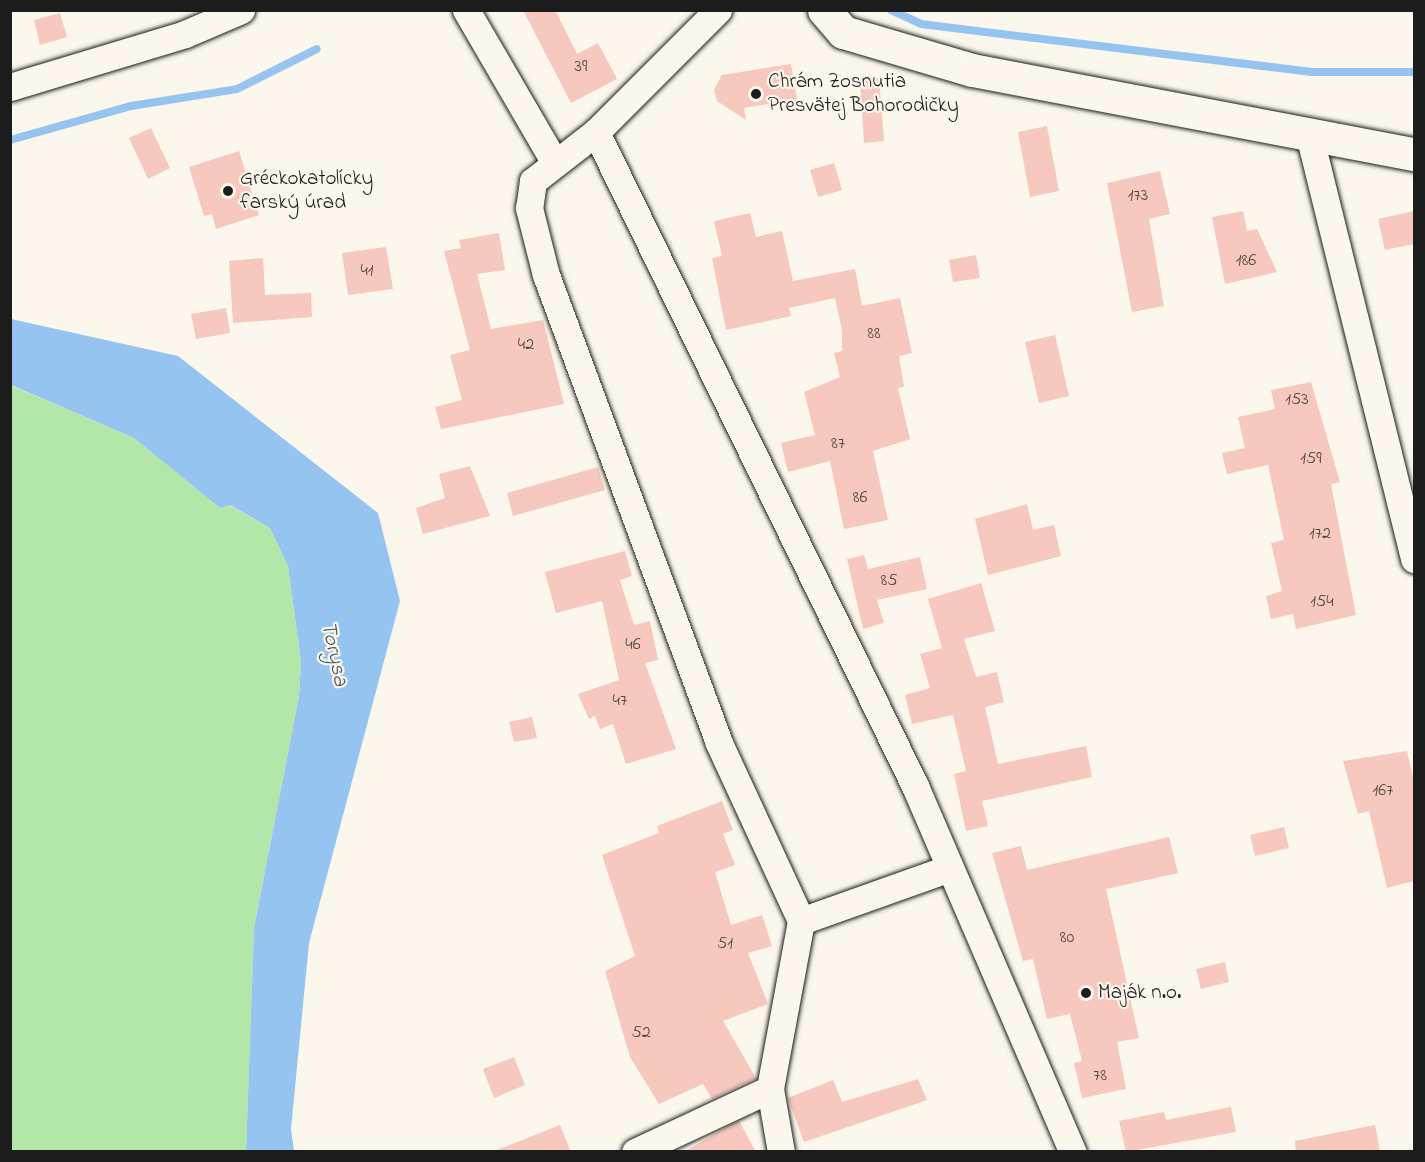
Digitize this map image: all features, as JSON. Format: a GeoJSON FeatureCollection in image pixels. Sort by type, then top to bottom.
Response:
{"type":"FeatureCollection","features":[{"type":"Feature","properties":{"kind":"street"},"geometry":{"type":"LineString","coordinates":[[10,87],[185,34],[241,10]]}},
{"type":"Feature","properties":{"kind":"street"},"geometry":{"type":"LineString","coordinates":[[466,10],[554,160]]}},
{"type":"Feature","properties":{"kind":"street"},"geometry":{"type":"LineString","coordinates":[[718,10],[596,132],[554,160],[533,181],[529,208],[546,275],[718,741],[801,921],[770,1089],[781,1152]]}},
{"type":"Feature","properties":{"kind":"street"},"geometry":{"type":"LineString","coordinates":[[824,10],[843,32],[972,70],[1414,154]]}},
{"type":"Feature","properties":{"kind":"street"},"geometry":{"type":"LineString","coordinates":[[596,132],[950,868],[1073,1152]]}},
{"type":"Feature","properties":{"kind":"street"},"geometry":{"type":"LineString","coordinates":[[1309,134],[1414,559]]}},
{"type":"Feature","properties":{"kind":"street"},"geometry":{"type":"LineString","coordinates":[[801,921],[950,868]]}},
{"type":"Feature","properties":{"kind":"street"},"geometry":{"type":"LineString","coordinates":[[635,1152],[770,1089]]}},
{"type":"Feature","properties":{"kind":"green space"},"geometry":{"type":"Polygon","coordinates":[[[10,385],[134,438],[220,508],[229,505],[270,528],[288,566],[301,661],[299,696],[254,928],[246,1151],[11,1151],[10,385]]]}},
{"type":"Feature","properties":{"kind":"water","name":"Torysa"},"geometry":{"type":"Polygon","coordinates":[[[11,319],[178,356],[378,513],[400,601],[309,943],[291,1129],[294,1151],[246,1151],[254,928],[299,696],[301,661],[288,566],[270,528],[230,505],[220,508],[134,438],[11,385],[11,319]]]}},
{"type":"Feature","properties":{"kind":"building"},"geometry":{"type":"Polygon","coordinates":[[[523,10],[555,10],[577,54],[598,43],[617,79],[571,103],[523,10]]]}},
{"type":"Feature","properties":{"kind":"building"},"geometry":{"type":"Polygon","coordinates":[[[60,13],[67,37],[40,45],[34,20],[60,13]]]}},
{"type":"Feature","properties":{"kind":"building","name":"Chrám Zosnutia Presvätej Bohorodičky"},"geometry":{"type":"Polygon","coordinates":[[[791,64],[797,99],[744,108],[746,120],[717,101],[714,90],[722,75],[791,64]]]}},
{"type":"Feature","properties":{"kind":"building"},"geometry":{"type":"Polygon","coordinates":[[[879,78],[884,141],[864,143],[860,79],[879,78]]]}},
{"type":"Feature","properties":{"kind":"building"},"geometry":{"type":"Polygon","coordinates":[[[1047,126],[1059,191],[1030,197],[1018,132],[1047,126]]]}},
{"type":"Feature","properties":{"kind":"building"},"geometry":{"type":"Polygon","coordinates":[[[151,128],[170,168],[148,179],[129,138],[151,128]]]}},
{"type":"Feature","properties":{"kind":"building","name":"Gréckokatolícky farský úrad"},"geometry":{"type":"Polygon","coordinates":[[[239,151],[259,215],[216,229],[212,214],[204,216],[189,167],[239,151]]]}},
{"type":"Feature","properties":{"kind":"building"},"geometry":{"type":"Polygon","coordinates":[[[834,163],[842,190],[818,197],[810,170],[834,163]]]}},
{"type":"Feature","properties":{"kind":"building"},"geometry":{"type":"Polygon","coordinates":[[[1160,171],[1170,214],[1149,219],[1164,306],[1132,312],[1107,183],[1160,171]]]}},
{"type":"Feature","properties":{"kind":"building"},"geometry":{"type":"Polygon","coordinates":[[[1243,211],[1247,231],[1257,229],[1277,272],[1225,284],[1212,217],[1243,211]]]}},
{"type":"Feature","properties":{"kind":"building"},"geometry":{"type":"Polygon","coordinates":[[[1414,211],[1414,244],[1385,250],[1378,219],[1414,211]]]}},
{"type":"Feature","properties":{"kind":"building"},"geometry":{"type":"Polygon","coordinates":[[[750,213],[756,237],[782,231],[793,281],[855,269],[862,306],[900,298],[912,353],[899,356],[904,387],[898,388],[910,439],[873,451],[888,520],[844,529],[830,461],[788,472],[781,443],[815,435],[804,392],[840,377],[834,353],[842,351],[842,331],[835,298],[789,308],[791,316],[726,330],[712,258],[722,256],[714,221],[750,213]]]}},
{"type":"Feature","properties":{"kind":"building"},"geometry":{"type":"Polygon","coordinates":[[[499,233],[505,270],[477,274],[491,329],[543,320],[564,404],[441,429],[435,407],[462,400],[450,355],[470,350],[444,251],[461,248],[459,240],[499,233]]]}},
{"type":"Feature","properties":{"kind":"building"},"geometry":{"type":"Polygon","coordinates":[[[386,247],[393,289],[348,295],[342,253],[386,247]]]}},
{"type":"Feature","properties":{"kind":"building"},"geometry":{"type":"Polygon","coordinates":[[[976,255],[980,278],[953,282],[949,260],[976,255]]]}},
{"type":"Feature","properties":{"kind":"building"},"geometry":{"type":"Polygon","coordinates":[[[263,258],[265,295],[311,293],[312,317],[233,323],[229,261],[263,258]]]}},
{"type":"Feature","properties":{"kind":"building"},"geometry":{"type":"Polygon","coordinates":[[[226,308],[230,333],[196,339],[191,314],[226,308]]]}},
{"type":"Feature","properties":{"kind":"building"},"geometry":{"type":"Polygon","coordinates":[[[1055,335],[1069,396],[1039,403],[1025,342],[1055,335]]]}},
{"type":"Feature","properties":{"kind":"building"},"geometry":{"type":"Polygon","coordinates":[[[1311,382],[1340,482],[1331,484],[1356,615],[1296,629],[1293,614],[1271,619],[1266,596],[1282,591],[1271,543],[1284,540],[1268,465],[1227,474],[1222,453],[1245,448],[1238,417],[1275,409],[1271,390],[1311,382]]]}},
{"type":"Feature","properties":{"kind":"building"},"geometry":{"type":"Polygon","coordinates":[[[470,466],[490,516],[423,534],[416,508],[445,498],[439,474],[470,466]]]}},
{"type":"Feature","properties":{"kind":"building"},"geometry":{"type":"Polygon","coordinates":[[[598,467],[605,490],[513,516],[507,493],[598,467]]]}},
{"type":"Feature","properties":{"kind":"building"},"geometry":{"type":"Polygon","coordinates":[[[1027,504],[1033,530],[1054,525],[1061,556],[988,575],[975,519],[1027,504]]]}},
{"type":"Feature","properties":{"kind":"building"},"geometry":{"type":"Polygon","coordinates":[[[625,551],[632,576],[620,580],[634,625],[650,621],[658,660],[645,663],[676,749],[626,764],[613,724],[600,729],[595,716],[589,719],[578,694],[619,680],[602,601],[556,613],[545,572],[625,551]]]}},
{"type":"Feature","properties":{"kind":"building"},"geometry":{"type":"Polygon","coordinates":[[[864,555],[868,569],[920,557],[927,589],[877,600],[884,623],[863,629],[847,559],[864,555]]]}},
{"type":"Feature","properties":{"kind":"building"},"geometry":{"type":"Polygon","coordinates":[[[981,583],[995,631],[964,639],[976,677],[997,672],[1004,702],[985,707],[998,764],[1086,746],[1092,777],[982,801],[988,826],[966,831],[954,774],[966,771],[953,715],[912,724],[905,695],[930,688],[920,654],[942,648],[928,599],[981,583]]]}},
{"type":"Feature","properties":{"kind":"building"},"geometry":{"type":"Polygon","coordinates":[[[532,717],[537,738],[514,742],[509,722],[532,717]]]}},
{"type":"Feature","properties":{"kind":"building"},"geometry":{"type":"Polygon","coordinates":[[[1407,751],[1414,782],[1414,881],[1387,888],[1369,811],[1358,814],[1343,761],[1407,751]]]}},
{"type":"Feature","properties":{"kind":"building"},"geometry":{"type":"Polygon","coordinates":[[[722,801],[733,830],[723,834],[735,865],[715,872],[731,925],[762,915],[772,946],[748,953],[768,1004],[723,1021],[756,1078],[712,1099],[703,1084],[659,1104],[630,1057],[605,971],[635,956],[602,855],[659,833],[657,826],[722,801]]]}},
{"type":"Feature","properties":{"kind":"building"},"geometry":{"type":"Polygon","coordinates":[[[1284,827],[1289,848],[1255,856],[1250,835],[1284,827]]]}},
{"type":"Feature","properties":{"kind":"building"},"geometry":{"type":"Polygon","coordinates":[[[1169,837],[1178,873],[1106,889],[1139,1038],[1117,1042],[1126,1089],[1082,1098],[1074,1063],[1082,1061],[1070,1014],[1047,1019],[1033,959],[1023,961],[992,853],[1021,846],[1027,870],[1169,837]]]}},
{"type":"Feature","properties":{"kind":"building"},"geometry":{"type":"Polygon","coordinates":[[[1225,962],[1229,982],[1201,989],[1196,969],[1225,962]]]}},
{"type":"Feature","properties":{"kind":"building"},"geometry":{"type":"Polygon","coordinates":[[[514,1057],[525,1085],[494,1098],[483,1069],[514,1057]]]}},
{"type":"Feature","properties":{"kind":"building"},"geometry":{"type":"Polygon","coordinates":[[[918,1079],[927,1100],[804,1142],[788,1098],[833,1080],[842,1102],[918,1079]]]}},
{"type":"Feature","properties":{"kind":"building"},"geometry":{"type":"Polygon","coordinates":[[[1231,1107],[1236,1132],[1126,1152],[1119,1121],[1164,1112],[1166,1120],[1231,1107]]]}},
{"type":"Feature","properties":{"kind":"building"},"geometry":{"type":"Polygon","coordinates":[[[739,1121],[756,1152],[684,1152],[730,1125],[739,1121]]]}},
{"type":"Feature","properties":{"kind":"building"},"geometry":{"type":"Polygon","coordinates":[[[560,1125],[571,1152],[497,1152],[497,1150],[560,1125]]]}},
{"type":"Feature","properties":{"kind":"building"},"geometry":{"type":"Polygon","coordinates":[[[1375,1125],[1380,1152],[1296,1152],[1295,1141],[1375,1125]]]}},
{"type":"Feature","properties":{"kind":"waterway"},"geometry":{"type":"LineString","coordinates":[[891,10],[921,24],[1312,72],[1414,72]]}},
{"type":"Feature","properties":{"kind":"waterway"},"geometry":{"type":"LineString","coordinates":[[10,140],[131,106],[237,89],[317,49]]}},
{"type":"Feature","properties":{"kind":"place","name":"Chrám Zosnutia Presvätej Bohorodičky"},"geometry":{"type":"Point","coordinates":[756,94]}},
{"type":"Feature","properties":{"kind":"place","name":"Gréckokatolícky farský úrad"},"geometry":{"type":"Point","coordinates":[228,191]}},
{"type":"Feature","properties":{"kind":"place","name":"Maják n.o."},"geometry":{"type":"Point","coordinates":[1086,993]}}]}
